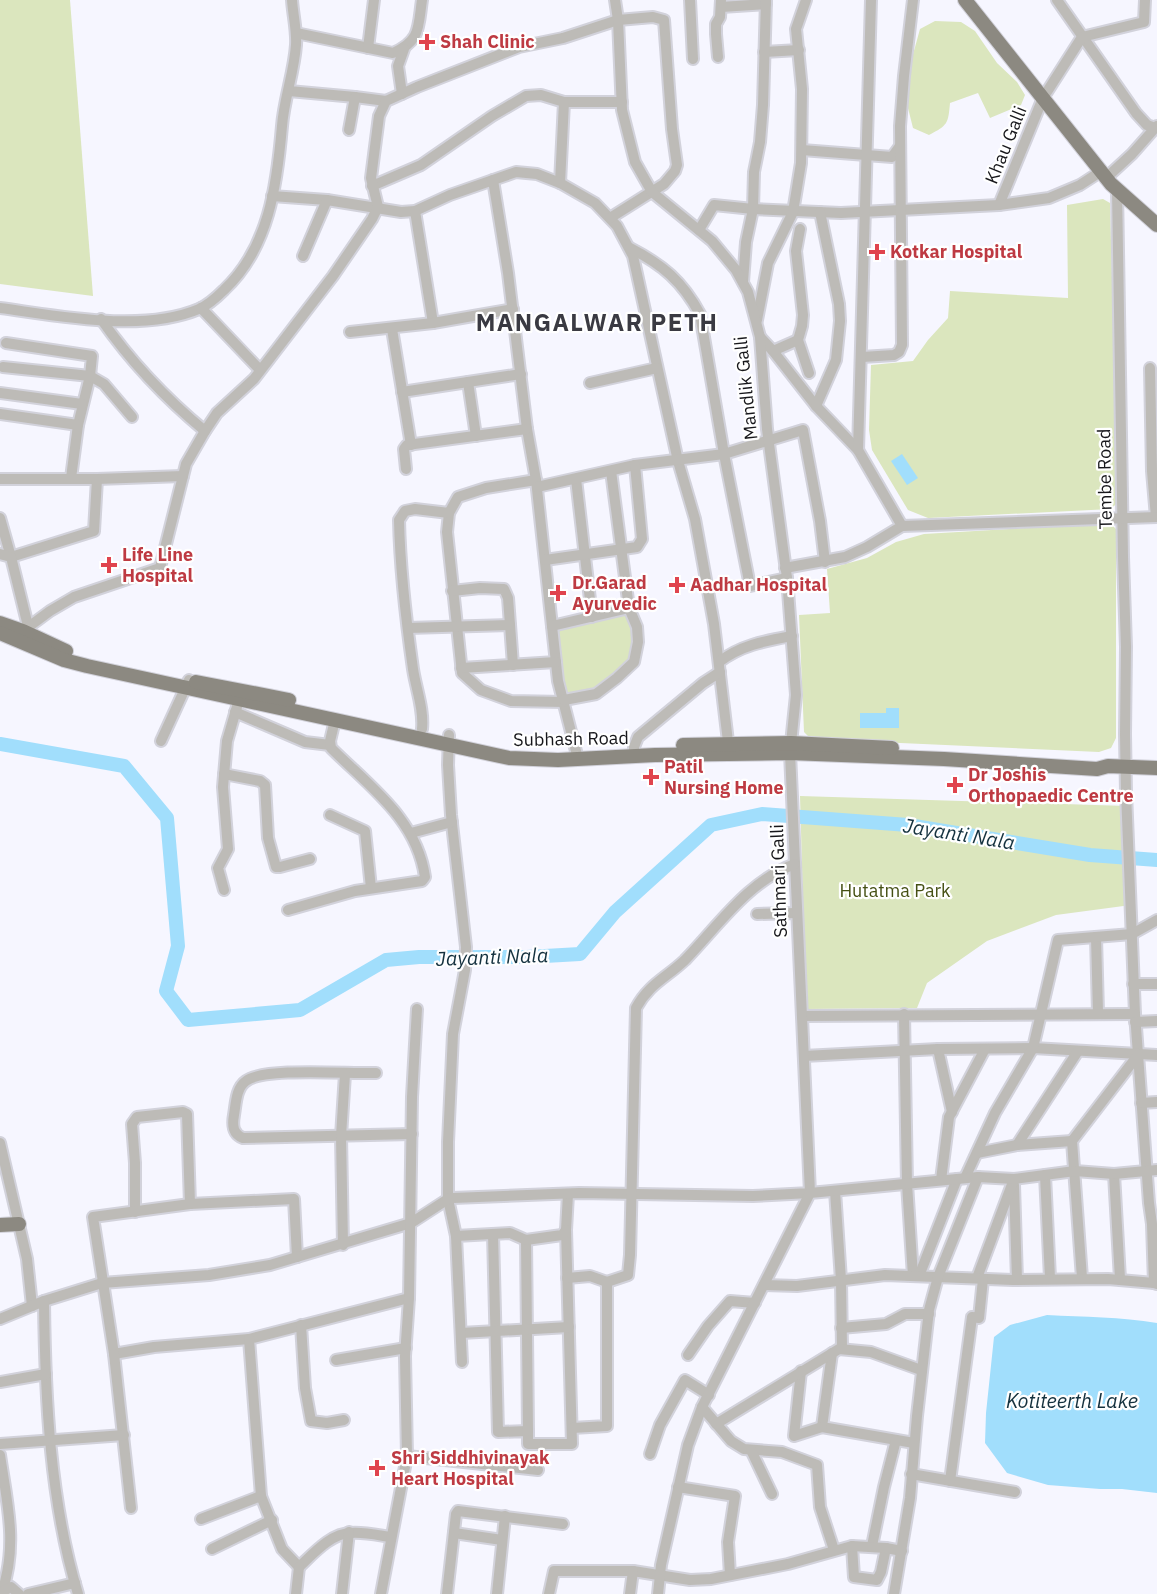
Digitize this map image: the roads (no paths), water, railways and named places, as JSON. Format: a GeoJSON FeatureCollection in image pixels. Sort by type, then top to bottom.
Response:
{"type":"FeatureCollection","features":[{"type":"Feature","properties":{"kind":"main road"},"geometry":{"type":"LineString","coordinates":[[964,0],[1103,175],[1157,225]]}},
{"type":"Feature","properties":{"kind":"main road","name":"Subhash Road"},"geometry":{"type":"LineString","coordinates":[[0,623],[16,632],[58,648],[239,700],[448,740],[534,752],[577,755],[790,748],[1098,761],[1108,766],[1157,768]]}},
{"type":"Feature","properties":{"kind":"main road"},"geometry":{"type":"LineString","coordinates":[[0,645],[16,632]]}},
{"type":"Feature","properties":{"kind":"main road","name":"Subhash Road"},"geometry":{"type":"LineString","coordinates":[[342,718],[422,729],[448,740]]}},
{"type":"Feature","properties":{"kind":"main road"},"geometry":{"type":"LineString","coordinates":[[0,1225],[19,1224]]}},
{"type":"Feature","properties":{"kind":"street"},"geometry":{"type":"LineString","coordinates":[[0,308],[58,316],[152,320],[173,317],[201,308],[232,283],[244,268],[264,229],[272,196],[279,158],[282,117],[296,50],[292,0]]}},
{"type":"Feature","properties":{"kind":"street"},"geometry":{"type":"LineString","coordinates":[[368,48],[374,0]]}},
{"type":"Feature","properties":{"kind":"street"},"geometry":{"type":"LineString","coordinates":[[296,33],[393,53],[404,49],[415,39],[422,0]]}},
{"type":"Feature","properties":{"kind":"street","name":"Mandlik Galli"},"geometry":{"type":"LineString","coordinates":[[615,0],[622,102],[634,162],[652,192],[712,241],[736,270],[748,292],[758,331],[768,442],[786,573]]}},
{"type":"Feature","properties":{"kind":"street"},"geometry":{"type":"LineString","coordinates":[[690,0],[693,59]]}},
{"type":"Feature","properties":{"kind":"street"},"geometry":{"type":"LineString","coordinates":[[806,0],[796,29],[802,89],[802,150],[793,212],[768,263],[758,331],[816,406],[858,450],[902,526]]}},
{"type":"Feature","properties":{"kind":"street"},"geometry":{"type":"LineString","coordinates":[[858,450],[871,0]]}},
{"type":"Feature","properties":{"kind":"street"},"geometry":{"type":"LineString","coordinates":[[862,357],[894,355],[899,352],[902,345],[900,145],[904,76],[913,0]]}},
{"type":"Feature","properties":{"kind":"street"},"geometry":{"type":"LineString","coordinates":[[1058,0],[1136,113],[1147,125],[1156,127]]}},
{"type":"Feature","properties":{"kind":"street"},"geometry":{"type":"LineString","coordinates":[[1144,21],[1145,0]]}},
{"type":"Feature","properties":{"kind":"street"},"geometry":{"type":"LineString","coordinates":[[718,57],[716,34],[721,3],[766,2],[764,105],[754,172],[753,209],[746,242],[743,282]]}},
{"type":"Feature","properties":{"kind":"street"},"geometry":{"type":"LineString","coordinates":[[289,92],[386,102],[519,47],[563,38],[618,20],[653,17],[664,20],[677,165],[664,184],[610,218]]}},
{"type":"Feature","properties":{"kind":"street"},"geometry":{"type":"LineString","coordinates":[[1082,37],[1144,21],[1157,22]]}},
{"type":"Feature","properties":{"kind":"street","name":"Khau Galli"},"geometry":{"type":"LineString","coordinates":[[999,205],[1042,98],[1082,37]]}},
{"type":"Feature","properties":{"kind":"street"},"geometry":{"type":"LineString","coordinates":[[402,94],[398,66],[404,49]]}},
{"type":"Feature","properties":{"kind":"street"},"geometry":{"type":"LineString","coordinates":[[764,52],[799,50]]}},
{"type":"Feature","properties":{"kind":"street"},"geometry":{"type":"LineString","coordinates":[[372,186],[421,165],[492,116],[526,96],[540,96],[564,102],[622,102]]}},
{"type":"Feature","properties":{"kind":"street"},"geometry":{"type":"LineString","coordinates":[[349,130],[355,97]]}},
{"type":"Feature","properties":{"kind":"street"},"geometry":{"type":"LineString","coordinates":[[0,518],[16,632],[74,597],[160,568],[186,464],[205,431],[217,413],[254,379],[333,276],[378,207],[371,178],[379,116],[386,102]]}},
{"type":"Feature","properties":{"kind":"street"},"geometry":{"type":"LineString","coordinates":[[560,183],[564,102]]}},
{"type":"Feature","properties":{"kind":"street"},"geometry":{"type":"LineString","coordinates":[[699,230],[714,205],[793,212],[866,212],[999,205],[1048,198],[1103,175],[1156,127]]}},
{"type":"Feature","properties":{"kind":"street"},"geometry":{"type":"LineString","coordinates":[[802,150],[892,157],[900,145]]}},
{"type":"Feature","properties":{"kind":"street"},"geometry":{"type":"LineString","coordinates":[[272,196],[327,200],[401,212],[415,211],[516,172],[537,174],[560,183],[595,203],[610,218],[630,248],[642,292],[678,461],[695,519],[714,624],[728,749]]}},
{"type":"Feature","properties":{"kind":"street"},"geometry":{"type":"LineString","coordinates":[[493,180],[513,309],[527,429],[537,484],[556,662],[577,755]]}},
{"type":"Feature","properties":{"kind":"street","name":"Tembe Road"},"geometry":{"type":"LineString","coordinates":[[1117,190],[1133,984],[1141,1103],[1152,1170],[1156,1284]]}},
{"type":"Feature","properties":{"kind":"street"},"geometry":{"type":"LineString","coordinates":[[303,256],[327,200]]}},
{"type":"Feature","properties":{"kind":"street"},"geometry":{"type":"LineString","coordinates":[[415,211],[433,323]]}},
{"type":"Feature","properties":{"kind":"street"},"geometry":{"type":"LineString","coordinates":[[816,406],[836,360],[840,321],[839,304],[820,212]]}},
{"type":"Feature","properties":{"kind":"street"},"geometry":{"type":"LineString","coordinates":[[800,229],[796,251],[803,315],[798,340],[809,373]]}},
{"type":"Feature","properties":{"kind":"street"},"geometry":{"type":"LineString","coordinates":[[630,248],[654,260],[675,278],[689,295],[700,314],[750,586],[786,573],[846,557],[902,526],[1156,517],[1152,471],[1150,369]]}},
{"type":"Feature","properties":{"kind":"street"},"geometry":{"type":"LineString","coordinates":[[201,308],[260,370]]}},
{"type":"Feature","properties":{"kind":"street"},"geometry":{"type":"LineString","coordinates":[[350,332],[392,329],[513,309]]}},
{"type":"Feature","properties":{"kind":"street"},"geometry":{"type":"LineString","coordinates":[[101,319],[122,350],[146,377],[205,431]]}},
{"type":"Feature","properties":{"kind":"street"},"geometry":{"type":"LineString","coordinates":[[392,329],[411,445]]}},
{"type":"Feature","properties":{"kind":"street"},"geometry":{"type":"LineString","coordinates":[[773,351],[798,340]]}},
{"type":"Feature","properties":{"kind":"street"},"geometry":{"type":"LineString","coordinates":[[6,343],[92,356],[90,376],[78,425],[71,478]]}},
{"type":"Feature","properties":{"kind":"street"},"geometry":{"type":"LineString","coordinates":[[3,367],[90,376],[104,384],[132,417]]}},
{"type":"Feature","properties":{"kind":"street"},"geometry":{"type":"LineString","coordinates":[[590,383],[657,368]]}},
{"type":"Feature","properties":{"kind":"street"},"geometry":{"type":"LineString","coordinates":[[402,392],[521,374]]}},
{"type":"Feature","properties":{"kind":"street"},"geometry":{"type":"LineString","coordinates":[[468,382],[476,436]]}},
{"type":"Feature","properties":{"kind":"street"},"geometry":{"type":"LineString","coordinates":[[0,393],[82,404]]}},
{"type":"Feature","properties":{"kind":"street"},"geometry":{"type":"LineString","coordinates":[[0,414],[78,425]]}},
{"type":"Feature","properties":{"kind":"street"},"geometry":{"type":"LineString","coordinates":[[406,469],[404,448],[411,445],[527,429]]}},
{"type":"Feature","properties":{"kind":"street"},"geometry":{"type":"LineString","coordinates":[[611,471],[629,608],[637,627],[638,642],[634,662],[596,694],[564,701],[511,701],[482,690],[462,673],[461,668],[447,532],[449,513],[458,497],[486,488],[537,484],[635,465],[724,454],[803,430],[820,521],[825,562]]}},
{"type":"Feature","properties":{"kind":"street"},"geometry":{"type":"LineString","coordinates":[[545,560],[637,547],[642,539],[635,465]]}},
{"type":"Feature","properties":{"kind":"street"},"geometry":{"type":"LineString","coordinates":[[0,479],[183,476]]}},
{"type":"Feature","properties":{"kind":"street"},"geometry":{"type":"LineString","coordinates":[[576,478],[592,617]]}},
{"type":"Feature","properties":{"kind":"street"},"geometry":{"type":"LineString","coordinates":[[5,555],[94,531],[97,479]]}},
{"type":"Feature","properties":{"kind":"street"},"geometry":{"type":"LineString","coordinates":[[422,729],[422,714],[408,628],[399,520],[405,511],[415,509],[449,513]]}},
{"type":"Feature","properties":{"kind":"street","name":"Sathmari Galli"},"geometry":{"type":"LineString","coordinates":[[786,573],[796,695],[790,748],[810,1193]]}},
{"type":"Feature","properties":{"kind":"street"},"geometry":{"type":"LineString","coordinates":[[452,591],[480,588],[504,590],[508,598],[513,665]]}},
{"type":"Feature","properties":{"kind":"street"},"geometry":{"type":"LineString","coordinates":[[552,626],[629,608]]}},
{"type":"Feature","properties":{"kind":"street"},"geometry":{"type":"LineString","coordinates":[[408,628],[510,625]]}},
{"type":"Feature","properties":{"kind":"street"},"geometry":{"type":"LineString","coordinates":[[634,752],[638,737],[703,683],[732,652],[743,647],[792,636]]}},
{"type":"Feature","properties":{"kind":"street"},"geometry":{"type":"LineString","coordinates":[[461,668],[556,662]]}},
{"type":"Feature","properties":{"kind":"street"},"geometry":{"type":"LineString","coordinates":[[161,741],[187,685]]}},
{"type":"Feature","properties":{"kind":"street"},"geometry":{"type":"LineString","coordinates":[[224,890],[218,868],[228,849],[224,774],[227,741],[239,700],[305,742],[330,745]]}},
{"type":"Feature","properties":{"kind":"street"},"geometry":{"type":"LineString","coordinates":[[288,910],[371,888],[424,880],[424,871],[411,834],[391,807],[330,748],[342,718]]}},
{"type":"Feature","properties":{"kind":"street"},"geometry":{"type":"LineString","coordinates":[[448,740],[452,822],[466,947],[453,1035],[448,1142],[448,1199],[456,1236],[462,1362]]}},
{"type":"Feature","properties":{"kind":"street"},"geometry":{"type":"LineString","coordinates":[[224,774],[265,784],[268,838],[276,867],[310,860]]}},
{"type":"Feature","properties":{"kind":"street"},"geometry":{"type":"LineString","coordinates":[[330,815],[365,831],[371,888]]}},
{"type":"Feature","properties":{"kind":"street"},"geometry":{"type":"LineString","coordinates":[[411,834],[452,822]]}},
{"type":"Feature","properties":{"kind":"street"},"geometry":{"type":"LineString","coordinates":[[567,1278],[590,1276],[607,1282],[628,1275],[636,1008],[640,1000],[644,993],[684,960],[724,916],[766,877],[795,864]]}},
{"type":"Feature","properties":{"kind":"street"},"geometry":{"type":"LineString","coordinates":[[757,914],[797,913]]}},
{"type":"Feature","properties":{"kind":"street"},"geometry":{"type":"LineString","coordinates":[[916,1276],[961,1178],[977,1153],[995,1113],[1033,1048],[1058,940],[1132,934],[1157,920]]}},
{"type":"Feature","properties":{"kind":"street"},"geometry":{"type":"LineString","coordinates":[[1096,937],[1098,1013]]}},
{"type":"Feature","properties":{"kind":"street"},"geometry":{"type":"LineString","coordinates":[[1133,984],[1157,984]]}},
{"type":"Feature","properties":{"kind":"street"},"geometry":{"type":"LineString","coordinates":[[381,1594],[407,1456],[406,1348],[417,1009]]}},
{"type":"Feature","properties":{"kind":"street"},"geometry":{"type":"LineString","coordinates":[[802,1016],[1098,1013],[1157,1021]]}},
{"type":"Feature","properties":{"kind":"street"},"geometry":{"type":"LineString","coordinates":[[904,1014],[907,1184],[916,1276]]}},
{"type":"Feature","properties":{"kind":"street"},"geometry":{"type":"LineString","coordinates":[[804,1056],[938,1049],[1033,1048],[1157,1055]]}},
{"type":"Feature","properties":{"kind":"street"},"geometry":{"type":"LineString","coordinates":[[938,1049],[952,1112]]}},
{"type":"Feature","properties":{"kind":"street"},"geometry":{"type":"LineString","coordinates":[[941,1180],[949,1117],[985,1049]]}},
{"type":"Feature","properties":{"kind":"street"},"geometry":{"type":"LineString","coordinates":[[1017,1145],[1078,1051]]}},
{"type":"Feature","properties":{"kind":"street"},"geometry":{"type":"LineString","coordinates":[[1082,1278],[1072,1141],[1138,1054]]}},
{"type":"Feature","properties":{"kind":"street"},"geometry":{"type":"LineString","coordinates":[[376,1073],[257,1075],[246,1080],[238,1089],[232,1122],[233,1130],[243,1138],[412,1134]]}},
{"type":"Feature","properties":{"kind":"street"},"geometry":{"type":"LineString","coordinates":[[343,1245],[341,1136],[345,1074]]}},
{"type":"Feature","properties":{"kind":"street"},"geometry":{"type":"LineString","coordinates":[[1141,1103],[1157,1102]]}},
{"type":"Feature","properties":{"kind":"street"},"geometry":{"type":"LineString","coordinates":[[135,1212],[132,1124],[137,1117],[183,1112],[187,1114],[190,1204]]}},
{"type":"Feature","properties":{"kind":"street"},"geometry":{"type":"LineString","coordinates":[[977,1153],[1017,1145],[1072,1141]]}},
{"type":"Feature","properties":{"kind":"street"},"geometry":{"type":"LineString","coordinates":[[0,1145],[27,1258],[32,1306]]}},
{"type":"Feature","properties":{"kind":"street"},"geometry":{"type":"LineString","coordinates":[[0,1318],[102,1283],[209,1275],[270,1265],[411,1223],[448,1199],[568,1194],[753,1196],[835,1191],[961,1178],[1014,1179],[1075,1171],[1114,1174],[1152,1170]]}},
{"type":"Feature","properties":{"kind":"street"},"geometry":{"type":"LineString","coordinates":[[1114,1174],[1120,1280]]}},
{"type":"Feature","properties":{"kind":"street"},"geometry":{"type":"LineString","coordinates":[[1045,1175],[1050,1278]]}},
{"type":"Feature","properties":{"kind":"street"},"geometry":{"type":"LineString","coordinates":[[894,1594],[910,1498],[921,1370],[929,1314],[938,1277],[978,1177]]}},
{"type":"Feature","properties":{"kind":"street"},"geometry":{"type":"LineString","coordinates":[[950,1481],[972,1317],[979,1318],[980,1279],[1014,1179]]}},
{"type":"Feature","properties":{"kind":"street"},"geometry":{"type":"LineString","coordinates":[[1014,1179],[1017,1280]]}},
{"type":"Feature","properties":{"kind":"street"},"geometry":{"type":"LineString","coordinates":[[822,1427],[841,1328],[841,1280],[835,1191]]}},
{"type":"Feature","properties":{"kind":"street"},"geometry":{"type":"LineString","coordinates":[[658,1594],[659,1576],[690,1436],[702,1407],[810,1193]]}},
{"type":"Feature","properties":{"kind":"street"},"geometry":{"type":"LineString","coordinates":[[526,1240],[528,1444],[572,1444],[566,1230],[568,1194]]}},
{"type":"Feature","properties":{"kind":"street"},"geometry":{"type":"LineString","coordinates":[[131,1508],[114,1354],[93,1217],[190,1204],[294,1199],[297,1257]]}},
{"type":"Feature","properties":{"kind":"street"},"geometry":{"type":"LineString","coordinates":[[456,1236],[510,1233],[526,1240],[562,1235],[566,1230]]}},
{"type":"Feature","properties":{"kind":"street"},"geometry":{"type":"LineString","coordinates":[[493,1234],[498,1432],[528,1431]]}},
{"type":"Feature","properties":{"kind":"street"},"geometry":{"type":"LineString","coordinates":[[764,1285],[797,1286],[885,1275],[1017,1280],[1082,1278],[1156,1284]]}},
{"type":"Feature","properties":{"kind":"street"},"geometry":{"type":"LineString","coordinates":[[572,1428],[607,1426],[607,1282]]}},
{"type":"Feature","properties":{"kind":"street"},"geometry":{"type":"LineString","coordinates":[[114,1354],[154,1347],[249,1339],[409,1298]]}},
{"type":"Feature","properties":{"kind":"street"},"geometry":{"type":"LineString","coordinates":[[28,1594],[76,1589],[56,1482],[44,1351],[44,1301]]}},
{"type":"Feature","properties":{"kind":"street"},"geometry":{"type":"LineString","coordinates":[[688,1355],[708,1326],[730,1301],[755,1303]]}},
{"type":"Feature","properties":{"kind":"street"},"geometry":{"type":"LineString","coordinates":[[841,1328],[886,1324],[905,1314],[929,1314]]}},
{"type":"Feature","properties":{"kind":"street"},"geometry":{"type":"LineString","coordinates":[[301,1325],[305,1388],[311,1421],[327,1423],[344,1420]]}},
{"type":"Feature","properties":{"kind":"street"},"geometry":{"type":"LineString","coordinates":[[461,1333],[569,1327]]}},
{"type":"Feature","properties":{"kind":"street"},"geometry":{"type":"LineString","coordinates":[[249,1339],[261,1496],[282,1548],[299,1567]]}},
{"type":"Feature","properties":{"kind":"street"},"geometry":{"type":"LineString","coordinates":[[336,1360],[406,1348]]}},
{"type":"Feature","properties":{"kind":"street"},"geometry":{"type":"LineString","coordinates":[[716,1424],[837,1351],[871,1352],[921,1370]]}},
{"type":"Feature","properties":{"kind":"street"},"geometry":{"type":"LineString","coordinates":[[801,1371],[794,1436],[822,1427],[914,1443]]}},
{"type":"Feature","properties":{"kind":"street"},"geometry":{"type":"LineString","coordinates":[[0,1382],[46,1374]]}},
{"type":"Feature","properties":{"kind":"street"},"geometry":{"type":"LineString","coordinates":[[650,1454],[660,1425],[685,1380],[709,1395]]}},
{"type":"Feature","properties":{"kind":"street"},"geometry":{"type":"LineString","coordinates":[[702,1407],[731,1441],[744,1449],[782,1452],[817,1465],[820,1508],[834,1550]]}},
{"type":"Feature","properties":{"kind":"street"},"geometry":{"type":"LineString","coordinates":[[0,1443],[124,1435]]}},
{"type":"Feature","properties":{"kind":"street"},"geometry":{"type":"LineString","coordinates":[[872,1546],[896,1440]]}},
{"type":"Feature","properties":{"kind":"street"},"geometry":{"type":"LineString","coordinates":[[751,1450],[772,1494]]}},
{"type":"Feature","properties":{"kind":"street"},"geometry":{"type":"LineString","coordinates":[[0,1455],[11,1531],[8,1573],[1,1593]]}},
{"type":"Feature","properties":{"kind":"street"},"geometry":{"type":"LineString","coordinates":[[407,1456],[538,1470]]}},
{"type":"Feature","properties":{"kind":"street"},"geometry":{"type":"LineString","coordinates":[[911,1474],[1015,1492]]}},
{"type":"Feature","properties":{"kind":"street"},"geometry":{"type":"LineString","coordinates":[[678,1487],[735,1496],[728,1542],[730,1575]]}},
{"type":"Feature","properties":{"kind":"street"},"geometry":{"type":"LineString","coordinates":[[201,1519],[261,1496]]}},
{"type":"Feature","properties":{"kind":"street"},"geometry":{"type":"LineString","coordinates":[[447,1594],[458,1511],[563,1524]]}},
{"type":"Feature","properties":{"kind":"street"},"geometry":{"type":"LineString","coordinates":[[497,1594],[505,1516]]}},
{"type":"Feature","properties":{"kind":"street"},"geometry":{"type":"LineString","coordinates":[[212,1549],[272,1520]]}},
{"type":"Feature","properties":{"kind":"street"},"geometry":{"type":"LineString","coordinates":[[296,1594],[299,1567],[321,1546],[334,1538],[349,1532],[390,1537]]}},
{"type":"Feature","properties":{"kind":"street"},"geometry":{"type":"LineString","coordinates":[[342,1594],[349,1532]]}},
{"type":"Feature","properties":{"kind":"street"},"geometry":{"type":"LineString","coordinates":[[454,1533],[502,1540]]}},
{"type":"Feature","properties":{"kind":"street"},"geometry":{"type":"LineString","coordinates":[[852,1545],[854,1577],[869,1580],[877,1580],[886,1548]]}},
{"type":"Feature","properties":{"kind":"street"},"geometry":{"type":"LineString","coordinates":[[549,1594],[554,1571],[633,1571],[690,1580],[711,1579],[788,1564],[852,1545],[902,1551]]}},
{"type":"Feature","properties":{"kind":"street"},"geometry":{"type":"LineString","coordinates":[[630,1594],[633,1571]]}},
{"type":"Feature","properties":{"kind":"street"},"geometry":{"type":"LineString","coordinates":[[1,1593],[11,1587],[19,1594]]}},
{"type":"Feature","properties":{"kind":"water"},"geometry":{"type":"Polygon","coordinates":[[[902,454],[918,478],[907,485],[891,461],[902,454]]]}},
{"type":"Feature","properties":{"kind":"water"},"geometry":{"type":"Polygon","coordinates":[[[886,708],[899,708],[899,728],[860,728],[860,713],[886,713],[886,708]]]}},
{"type":"Feature","properties":{"kind":"water","name":"Kotiteerth Lake"},"geometry":{"type":"Polygon","coordinates":[[[1047,1315],[1116,1318],[1157,1323],[1157,1493],[1048,1485],[1007,1473],[985,1443],[994,1337],[1010,1325],[1047,1315]]]}},
{"type":"Feature","properties":{"kind":"waterway","name":"Jayanti Nala"},"geometry":{"type":"LineString","coordinates":[[0,744],[124,766],[167,818],[178,946],[166,991],[188,1020],[300,1010],[386,960],[419,957],[527,957],[580,954],[615,912],[711,825],[762,814],[908,825],[1090,855],[1157,860]]}},
{"type":"Feature","properties":{"kind":"place","name":"Shah Clinic"},"geometry":{"type":"Point","coordinates":[427,42]}},
{"type":"Feature","properties":{"kind":"place","name":"Kotkar Hospital"},"geometry":{"type":"Point","coordinates":[877,252]}},
{"type":"Feature","properties":{"kind":"place","name":"Life Line Hospital"},"geometry":{"type":"Point","coordinates":[109,565]}},
{"type":"Feature","properties":{"kind":"place","name":"Aadhar Hospital"},"geometry":{"type":"Point","coordinates":[677,585]}},
{"type":"Feature","properties":{"kind":"place","name":"Dr.Garad Ayurvedic"},"geometry":{"type":"Point","coordinates":[558,593]}},
{"type":"Feature","properties":{"kind":"place","name":"Patil Nursing Home"},"geometry":{"type":"Point","coordinates":[651,777]}},
{"type":"Feature","properties":{"kind":"place","name":"Dr Joshis Orthopaedic Centre"},"geometry":{"type":"Point","coordinates":[955,785]}},
{"type":"Feature","properties":{"kind":"place","name":"Shri Siddhivinayak Heart Hospital"},"geometry":{"type":"Point","coordinates":[377,1468]}},
{"type":"Feature","properties":{"kind":"district","name":"MANGALWAR PETH"},"geometry":{"type":"Point","coordinates":[597,323]}},
{"type":"Feature","properties":{"kind":"park label","name":"Hutatma Park"},"geometry":{"type":"Point","coordinates":[895,891]}}]}
